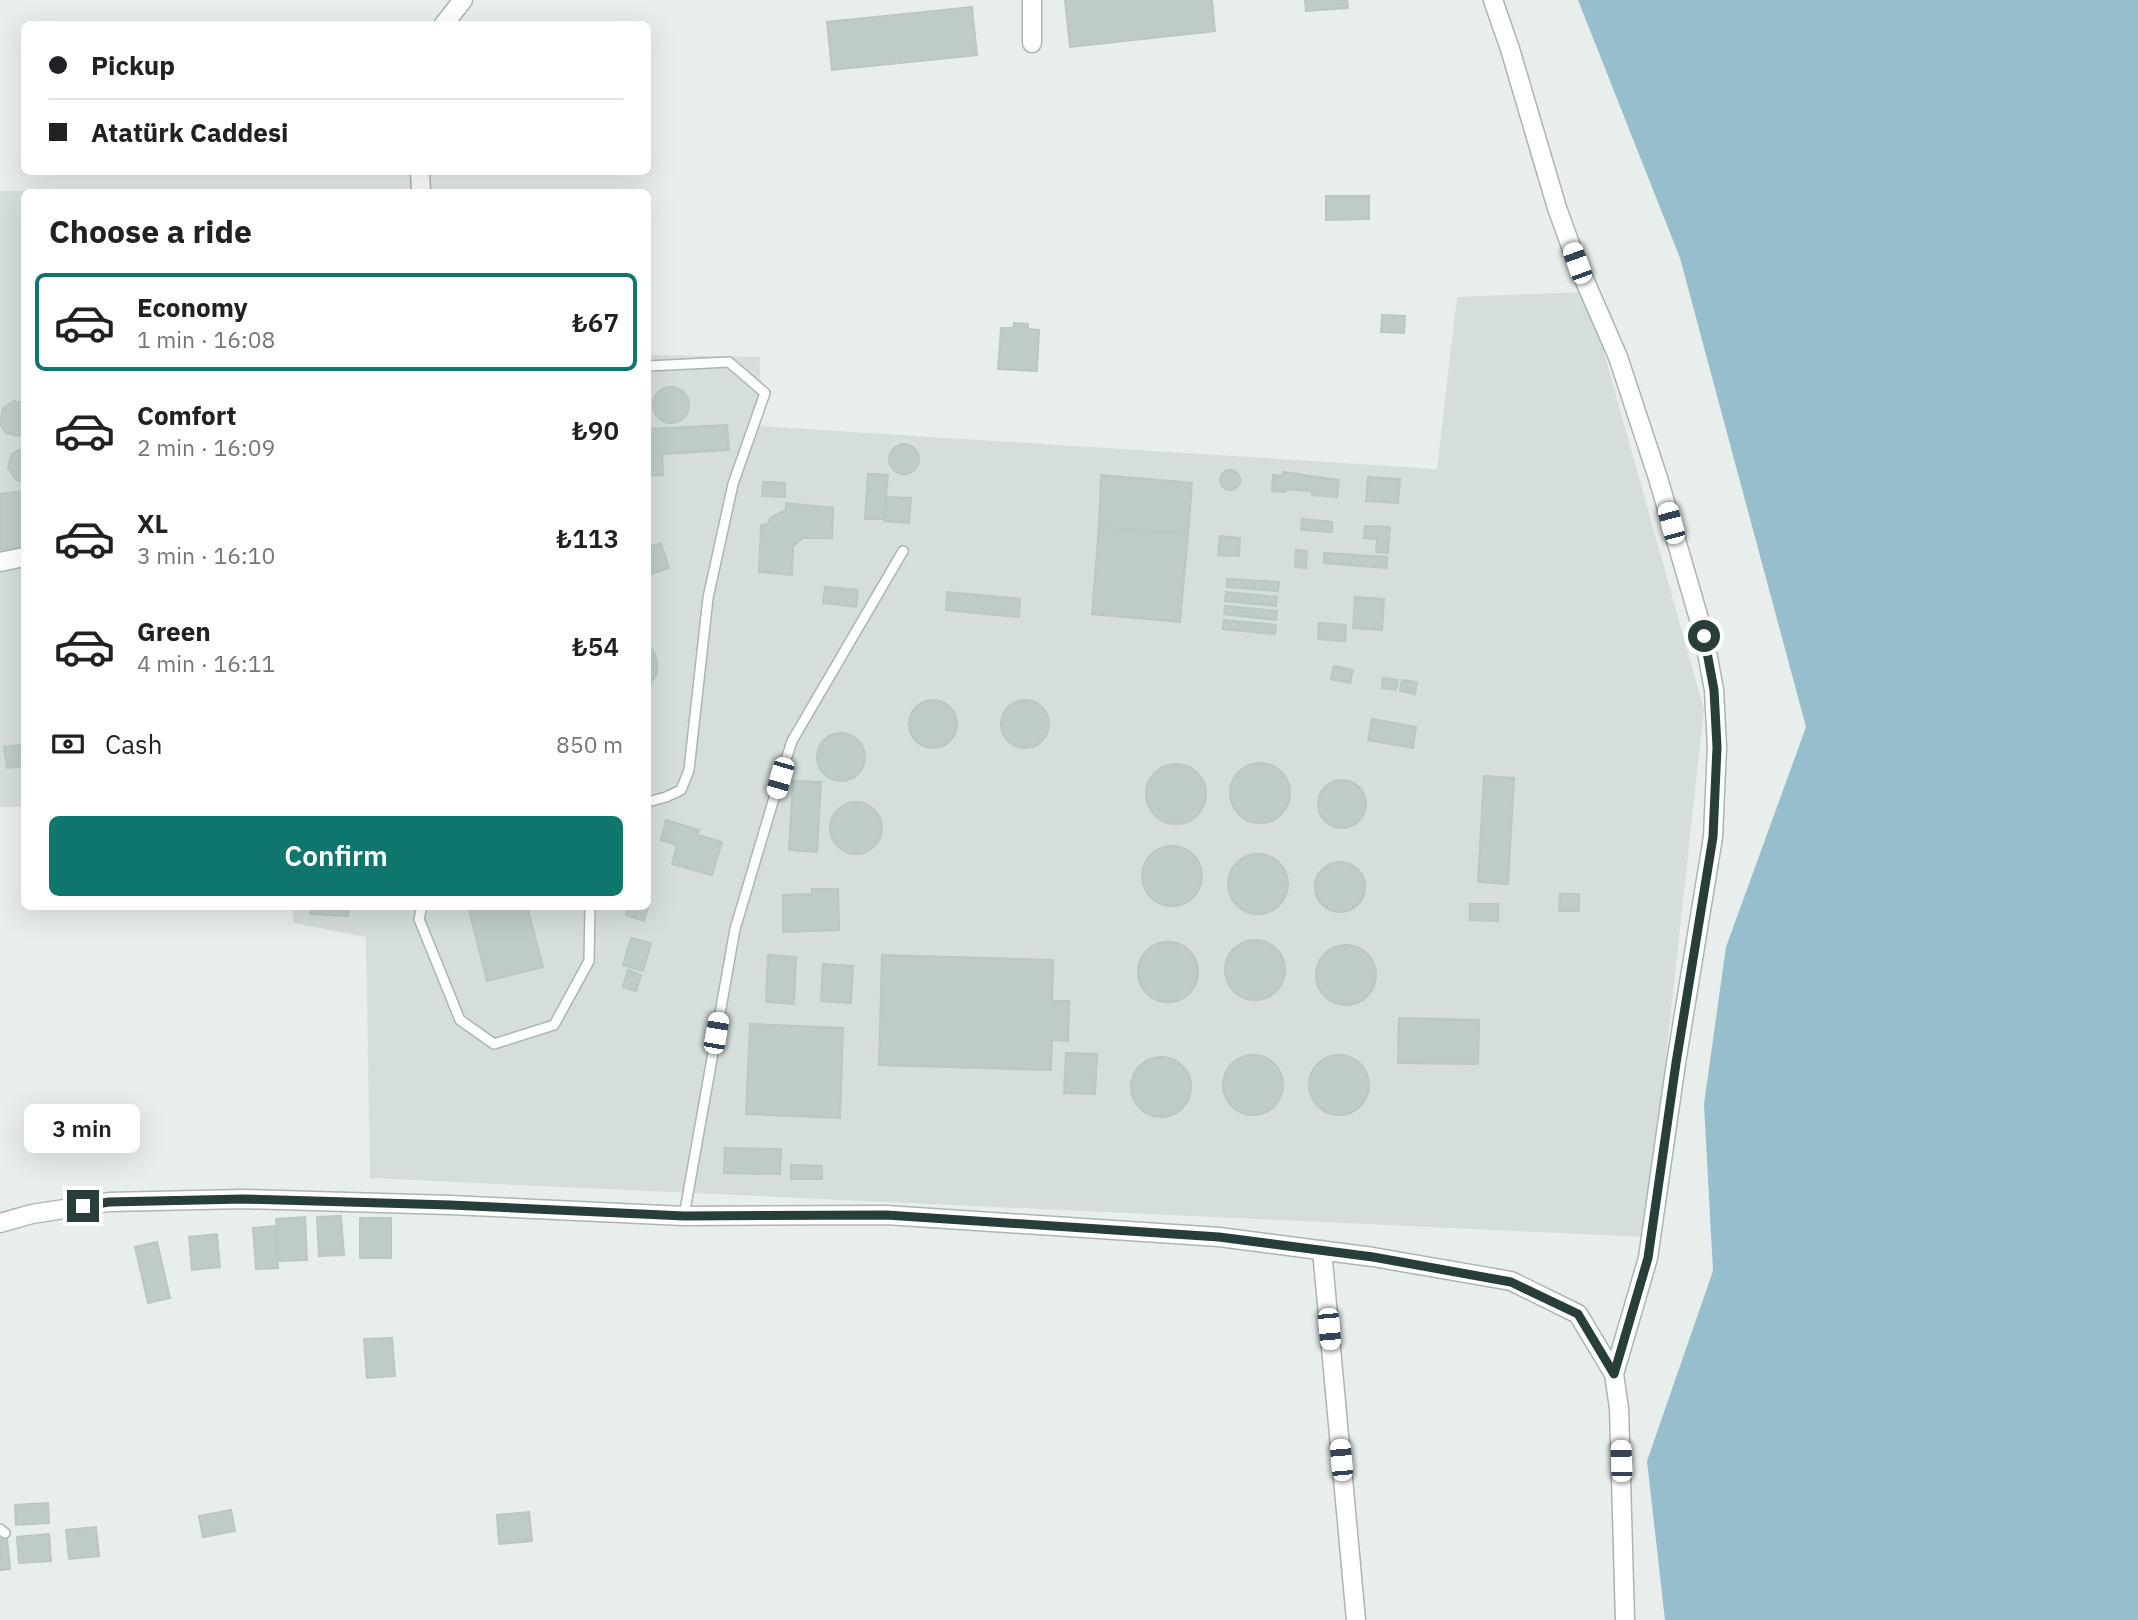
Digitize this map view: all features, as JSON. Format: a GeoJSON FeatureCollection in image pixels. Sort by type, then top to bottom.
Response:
{"type":"FeatureCollection","features":[{"type":"Feature","properties":{"kind":"street"},"geometry":{"type":"LineString","coordinates":[[446,21],[463,0]]}},
{"type":"Feature","properties":{"kind":"street"},"geometry":{"type":"LineString","coordinates":[[1032,0],[1032,43]]}},
{"type":"Feature","properties":{"kind":"street"},"geometry":{"type":"LineString","coordinates":[[1493,0],[1558,208],[1577,263],[1618,357],[1658,478],[1704,636],[1714,690],[1717,747],[1711,850],[1648,1258],[1614,1374]]}},
{"type":"Feature","properties":{"kind":"street"},"geometry":{"type":"LineString","coordinates":[[0,562],[21,558]]}},
{"type":"Feature","properties":{"kind":"street"},"geometry":{"type":"LineString","coordinates":[[0,1223],[32,1214],[109,1202],[243,1199],[684,1216],[886,1215],[1219,1237],[1322,1250],[1511,1282],[1578,1314],[1614,1374],[1619,1408],[1625,1620]]}},
{"type":"Feature","properties":{"kind":"street"},"geometry":{"type":"LineString","coordinates":[[1322,1250],[1356,1620]]}},
{"type":"Feature","properties":{"kind":"lane"},"geometry":{"type":"LineString","coordinates":[[651,366],[729,362],[765,393],[733,484],[708,598],[689,770],[681,790],[651,802]]}},
{"type":"Feature","properties":{"kind":"lane"},"geometry":{"type":"LineString","coordinates":[[684,1216],[735,929],[792,741],[903,551]]}},
{"type":"Feature","properties":{"kind":"lane"},"geometry":{"type":"LineString","coordinates":[[421,910],[419,919],[460,1020],[494,1044],[554,1025],[589,961],[590,910]]}},
{"type":"Feature","properties":{"kind":"shaded area"},"geometry":{"type":"Polygon","coordinates":[[[0,191],[21,191],[21,807],[0,807],[0,191]]]}},
{"type":"Feature","properties":{"kind":"shaded area"},"geometry":{"type":"Polygon","coordinates":[[[1587,292],[1704,710],[1646,1237],[370,1178],[366,937],[293,923],[293,910],[651,910],[651,355],[760,357],[759,426],[1437,469],[1457,297],[1587,292]]]}},
{"type":"Feature","properties":{"kind":"water"},"geometry":{"type":"Polygon","coordinates":[[[1578,0],[2138,0],[2138,1620],[1665,1620],[1647,1461],[1713,1271],[1704,1104],[1726,947],[1806,727],[1680,258],[1578,0]]]}},
{"type":"Feature","properties":{"kind":"building"},"geometry":{"type":"Polygon","coordinates":[[[1065,0],[1212,0],[1215,31],[1070,47],[1065,0]]]}},
{"type":"Feature","properties":{"kind":"building"},"geometry":{"type":"Polygon","coordinates":[[[1305,0],[1347,0],[1348,8],[1306,11],[1305,0]]]}},
{"type":"Feature","properties":{"kind":"building"},"geometry":{"type":"Polygon","coordinates":[[[972,7],[977,55],[832,70],[827,22],[972,7]]]}},
{"type":"Feature","properties":{"kind":"building"},"geometry":{"type":"Polygon","coordinates":[[[1326,196],[1369,196],[1369,219],[1326,220],[1326,196]]]}},
{"type":"Feature","properties":{"kind":"building"},"geometry":{"type":"Polygon","coordinates":[[[1382,315],[1405,316],[1404,333],[1381,332],[1382,315]]]}},
{"type":"Feature","properties":{"kind":"building"},"geometry":{"type":"Polygon","coordinates":[[[1014,323],[1028,324],[1028,329],[1039,330],[1037,371],[998,369],[1001,328],[1013,328],[1014,323]]]}},
{"type":"Feature","properties":{"kind":"building"},"geometry":{"type":"Polygon","coordinates":[[[671,387],[683,393],[689,405],[683,417],[671,423],[659,417],[653,405],[659,393],[671,387]]]}},
{"type":"Feature","properties":{"kind":"building"},"geometry":{"type":"Polygon","coordinates":[[[14,401],[21,402],[21,436],[6,433],[0,424],[3,408],[14,401]]]}},
{"type":"Feature","properties":{"kind":"building"},"geometry":{"type":"Polygon","coordinates":[[[727,425],[729,450],[662,454],[663,475],[651,476],[651,429],[727,425]]]}},
{"type":"Feature","properties":{"kind":"building"},"geometry":{"type":"Polygon","coordinates":[[[904,444],[914,449],[919,459],[914,469],[904,474],[894,469],[889,459],[894,449],[904,444]]]}},
{"type":"Feature","properties":{"kind":"building"},"geometry":{"type":"Polygon","coordinates":[[[21,450],[21,482],[15,479],[8,467],[12,454],[21,450]]]}},
{"type":"Feature","properties":{"kind":"building"},"geometry":{"type":"Polygon","coordinates":[[[1230,470],[1237,473],[1240,480],[1237,487],[1230,490],[1223,487],[1220,480],[1223,473],[1230,470]]]}},
{"type":"Feature","properties":{"kind":"building"},"geometry":{"type":"Polygon","coordinates":[[[1283,472],[1339,480],[1337,497],[1312,495],[1312,491],[1272,491],[1273,475],[1283,476],[1283,472]]]}},
{"type":"Feature","properties":{"kind":"building"},"geometry":{"type":"Polygon","coordinates":[[[868,474],[888,475],[884,519],[865,519],[868,474]]]}},
{"type":"Feature","properties":{"kind":"building"},"geometry":{"type":"Polygon","coordinates":[[[1101,475],[1192,483],[1188,534],[1099,527],[1101,475]]]}},
{"type":"Feature","properties":{"kind":"building"},"geometry":{"type":"Polygon","coordinates":[[[1368,477],[1400,479],[1398,503],[1366,501],[1368,477]]]}},
{"type":"Feature","properties":{"kind":"building"},"geometry":{"type":"Polygon","coordinates":[[[763,482],[785,483],[785,497],[762,496],[763,482]]]}},
{"type":"Feature","properties":{"kind":"building"},"geometry":{"type":"Polygon","coordinates":[[[21,491],[21,546],[0,550],[0,494],[21,491]]]}},
{"type":"Feature","properties":{"kind":"building"},"geometry":{"type":"Polygon","coordinates":[[[886,497],[911,498],[909,523],[884,521],[886,497]]]}},
{"type":"Feature","properties":{"kind":"building"},"geometry":{"type":"Polygon","coordinates":[[[786,503],[833,508],[832,538],[803,538],[793,546],[792,575],[759,572],[761,525],[768,524],[770,518],[786,510],[786,503]]]}},
{"type":"Feature","properties":{"kind":"building"},"geometry":{"type":"Polygon","coordinates":[[[1302,519],[1332,522],[1332,532],[1301,530],[1302,519]]]}},
{"type":"Feature","properties":{"kind":"building"},"geometry":{"type":"Polygon","coordinates":[[[1365,526],[1390,527],[1388,553],[1376,552],[1377,539],[1364,538],[1365,526]]]}},
{"type":"Feature","properties":{"kind":"building"},"geometry":{"type":"Polygon","coordinates":[[[1099,527],[1188,534],[1180,622],[1092,614],[1099,527]]]}},
{"type":"Feature","properties":{"kind":"building"},"geometry":{"type":"Polygon","coordinates":[[[1220,536],[1240,538],[1239,556],[1218,555],[1220,536]]]}},
{"type":"Feature","properties":{"kind":"building"},"geometry":{"type":"Polygon","coordinates":[[[661,543],[669,568],[651,574],[651,547],[661,543]]]}},
{"type":"Feature","properties":{"kind":"building"},"geometry":{"type":"Polygon","coordinates":[[[1296,550],[1307,551],[1306,568],[1295,567],[1296,550]]]}},
{"type":"Feature","properties":{"kind":"building"},"geometry":{"type":"Polygon","coordinates":[[[1324,553],[1387,557],[1387,568],[1324,563],[1324,553]]]}},
{"type":"Feature","properties":{"kind":"building"},"geometry":{"type":"Polygon","coordinates":[[[1227,579],[1279,582],[1278,591],[1227,587],[1227,579]]]}},
{"type":"Feature","properties":{"kind":"building"},"geometry":{"type":"Polygon","coordinates":[[[825,587],[858,590],[856,607],[823,603],[825,587]]]}},
{"type":"Feature","properties":{"kind":"building"},"geometry":{"type":"Polygon","coordinates":[[[947,592],[1020,599],[1019,617],[946,610],[947,592]]]}},
{"type":"Feature","properties":{"kind":"building"},"geometry":{"type":"Polygon","coordinates":[[[1226,592],[1277,597],[1276,606],[1225,601],[1226,592]]]}},
{"type":"Feature","properties":{"kind":"building"},"geometry":{"type":"Polygon","coordinates":[[[1355,597],[1384,599],[1382,630],[1353,628],[1355,597]]]}},
{"type":"Feature","properties":{"kind":"building"},"geometry":{"type":"Polygon","coordinates":[[[1225,606],[1277,611],[1276,620],[1224,614],[1225,606]]]}},
{"type":"Feature","properties":{"kind":"building"},"geometry":{"type":"Polygon","coordinates":[[[1224,620],[1276,625],[1275,634],[1223,629],[1224,620]]]}},
{"type":"Feature","properties":{"kind":"building"},"geometry":{"type":"Polygon","coordinates":[[[1319,623],[1346,625],[1345,641],[1318,639],[1319,623]]]}},
{"type":"Feature","properties":{"kind":"building"},"geometry":{"type":"Polygon","coordinates":[[[651,648],[655,654],[657,673],[651,683],[651,648]]]}},
{"type":"Feature","properties":{"kind":"building"},"geometry":{"type":"Polygon","coordinates":[[[1334,666],[1353,670],[1350,683],[1331,679],[1334,666]]]}},
{"type":"Feature","properties":{"kind":"building"},"geometry":{"type":"Polygon","coordinates":[[[1383,678],[1398,680],[1396,690],[1382,688],[1383,678]]]}},
{"type":"Feature","properties":{"kind":"building"},"geometry":{"type":"Polygon","coordinates":[[[1402,680],[1417,682],[1415,694],[1400,691],[1402,680]]]}},
{"type":"Feature","properties":{"kind":"building"},"geometry":{"type":"Polygon","coordinates":[[[933,700],[950,707],[957,724],[950,741],[933,748],[916,741],[909,724],[916,707],[933,700]]]}},
{"type":"Feature","properties":{"kind":"building"},"geometry":{"type":"Polygon","coordinates":[[[1025,700],[1042,707],[1049,724],[1042,741],[1025,748],[1008,741],[1001,724],[1008,707],[1025,700]]]}},
{"type":"Feature","properties":{"kind":"building"},"geometry":{"type":"Polygon","coordinates":[[[1372,719],[1416,727],[1413,748],[1368,740],[1372,719]]]}},
{"type":"Feature","properties":{"kind":"building"},"geometry":{"type":"Polygon","coordinates":[[[841,733],[858,740],[865,757],[858,774],[841,781],[824,774],[817,757],[824,740],[841,733]]]}},
{"type":"Feature","properties":{"kind":"building"},"geometry":{"type":"Polygon","coordinates":[[[21,745],[21,766],[7,768],[4,747],[21,745]]]}},
{"type":"Feature","properties":{"kind":"building"},"geometry":{"type":"Polygon","coordinates":[[[1260,763],[1277,768],[1285,776],[1290,793],[1285,810],[1277,818],[1260,823],[1243,818],[1235,810],[1230,793],[1235,776],[1243,768],[1260,763]]]}},
{"type":"Feature","properties":{"kind":"building"},"geometry":{"type":"Polygon","coordinates":[[[1176,764],[1193,769],[1201,777],[1206,794],[1201,811],[1193,819],[1176,824],[1159,819],[1151,811],[1146,794],[1151,777],[1159,769],[1176,764]]]}},
{"type":"Feature","properties":{"kind":"building"},"geometry":{"type":"Polygon","coordinates":[[[1484,776],[1514,778],[1508,884],[1478,882],[1484,776]]]}},
{"type":"Feature","properties":{"kind":"building"},"geometry":{"type":"Polygon","coordinates":[[[1342,780],[1359,787],[1366,804],[1359,821],[1342,828],[1325,821],[1318,804],[1325,787],[1342,780]]]}},
{"type":"Feature","properties":{"kind":"building"},"geometry":{"type":"Polygon","coordinates":[[[793,781],[821,782],[817,852],[789,850],[793,781]]]}},
{"type":"Feature","properties":{"kind":"building"},"geometry":{"type":"Polygon","coordinates":[[[856,802],[866,804],[874,810],[880,818],[880,838],[874,846],[866,852],[856,854],[846,852],[838,846],[832,838],[830,828],[832,818],[838,810],[846,804],[856,802]]]}},
{"type":"Feature","properties":{"kind":"building"},"geometry":{"type":"Polygon","coordinates":[[[666,820],[699,830],[697,835],[722,842],[712,875],[672,864],[677,845],[661,840],[666,820]]]}},
{"type":"Feature","properties":{"kind":"building"},"geometry":{"type":"Polygon","coordinates":[[[1172,846],[1189,851],[1197,859],[1202,876],[1197,893],[1189,901],[1172,906],[1155,901],[1147,893],[1142,876],[1147,859],[1155,851],[1172,846]]]}},
{"type":"Feature","properties":{"kind":"building"},"geometry":{"type":"Polygon","coordinates":[[[1258,854],[1275,859],[1283,867],[1288,884],[1283,901],[1275,909],[1258,914],[1241,909],[1233,901],[1228,884],[1233,867],[1241,859],[1258,854]]]}},
{"type":"Feature","properties":{"kind":"building"},"geometry":{"type":"Polygon","coordinates":[[[1340,862],[1358,869],[1365,887],[1358,905],[1340,912],[1322,905],[1315,887],[1322,869],[1340,862]]]}},
{"type":"Feature","properties":{"kind":"building"},"geometry":{"type":"Polygon","coordinates":[[[812,889],[838,889],[839,930],[783,932],[783,895],[812,894],[812,889]]]}},
{"type":"Feature","properties":{"kind":"building"},"geometry":{"type":"Polygon","coordinates":[[[1560,894],[1579,894],[1579,911],[1559,911],[1560,894]]]}},
{"type":"Feature","properties":{"kind":"building"},"geometry":{"type":"Polygon","coordinates":[[[1470,904],[1498,904],[1498,921],[1470,920],[1470,904]]]}},
{"type":"Feature","properties":{"kind":"building"},"geometry":{"type":"Polygon","coordinates":[[[310,910],[348,910],[348,916],[310,914],[310,910]]]}},
{"type":"Feature","properties":{"kind":"building"},"geometry":{"type":"Polygon","coordinates":[[[469,910],[528,910],[543,967],[487,981],[469,910]]]}},
{"type":"Feature","properties":{"kind":"building"},"geometry":{"type":"Polygon","coordinates":[[[627,910],[647,910],[644,921],[626,915],[627,910]]]}},
{"type":"Feature","properties":{"kind":"building"},"geometry":{"type":"Polygon","coordinates":[[[631,938],[651,943],[643,971],[623,965],[631,938]]]}},
{"type":"Feature","properties":{"kind":"building"},"geometry":{"type":"Polygon","coordinates":[[[1255,940],[1272,945],[1280,953],[1285,970],[1280,987],[1272,995],[1255,1000],[1238,995],[1230,987],[1225,970],[1230,953],[1238,945],[1255,940]]]}},
{"type":"Feature","properties":{"kind":"building"},"geometry":{"type":"Polygon","coordinates":[[[1168,942],[1185,947],[1193,955],[1198,972],[1193,989],[1185,997],[1168,1002],[1151,997],[1143,989],[1138,972],[1143,955],[1151,947],[1168,942]]]}},
{"type":"Feature","properties":{"kind":"building"},"geometry":{"type":"Polygon","coordinates":[[[1346,945],[1363,950],[1371,958],[1376,975],[1371,992],[1363,1000],[1346,1005],[1329,1000],[1321,992],[1316,975],[1321,958],[1329,950],[1346,945]]]}},
{"type":"Feature","properties":{"kind":"building"},"geometry":{"type":"Polygon","coordinates":[[[768,955],[796,957],[794,1004],[766,1002],[768,955]]]}},
{"type":"Feature","properties":{"kind":"building"},"geometry":{"type":"Polygon","coordinates":[[[882,955],[1053,960],[1052,1001],[1069,1001],[1068,1041],[1052,1040],[1051,1070],[879,1065],[882,955]]]}},
{"type":"Feature","properties":{"kind":"building"},"geometry":{"type":"Polygon","coordinates":[[[823,964],[853,966],[851,1003],[821,1001],[823,964]]]}},
{"type":"Feature","properties":{"kind":"building"},"geometry":{"type":"Polygon","coordinates":[[[628,970],[641,975],[636,991],[623,987],[628,970]]]}},
{"type":"Feature","properties":{"kind":"building"},"geometry":{"type":"Polygon","coordinates":[[[1399,1018],[1479,1020],[1478,1064],[1398,1063],[1399,1018]]]}},
{"type":"Feature","properties":{"kind":"building"},"geometry":{"type":"Polygon","coordinates":[[[750,1024],[843,1028],[840,1118],[746,1114],[750,1024]]]}},
{"type":"Feature","properties":{"kind":"building"},"geometry":{"type":"Polygon","coordinates":[[[1066,1053],[1097,1054],[1095,1094],[1064,1093],[1066,1053]]]}},
{"type":"Feature","properties":{"kind":"building"},"geometry":{"type":"Polygon","coordinates":[[[1253,1055],[1270,1060],[1278,1068],[1283,1085],[1278,1102],[1270,1110],[1253,1115],[1236,1110],[1228,1102],[1223,1085],[1228,1068],[1236,1060],[1253,1055]]]}},
{"type":"Feature","properties":{"kind":"building"},"geometry":{"type":"Polygon","coordinates":[[[1339,1055],[1356,1060],[1364,1068],[1369,1085],[1364,1102],[1356,1110],[1339,1115],[1322,1110],[1314,1102],[1309,1085],[1314,1068],[1322,1060],[1339,1055]]]}},
{"type":"Feature","properties":{"kind":"building"},"geometry":{"type":"Polygon","coordinates":[[[1161,1057],[1178,1062],[1186,1070],[1191,1087],[1186,1104],[1178,1112],[1161,1117],[1144,1112],[1136,1104],[1131,1087],[1136,1070],[1144,1062],[1161,1057]]]}},
{"type":"Feature","properties":{"kind":"building"},"geometry":{"type":"Polygon","coordinates":[[[725,1148],[781,1149],[780,1174],[724,1173],[725,1148]]]}},
{"type":"Feature","properties":{"kind":"building"},"geometry":{"type":"Polygon","coordinates":[[[791,1165],[822,1166],[822,1179],[791,1179],[791,1165]]]}},
{"type":"Feature","properties":{"kind":"building"},"geometry":{"type":"Polygon","coordinates":[[[341,1216],[344,1255],[319,1256],[317,1217],[341,1216]]]}},
{"type":"Feature","properties":{"kind":"building"},"geometry":{"type":"Polygon","coordinates":[[[305,1217],[307,1260],[279,1261],[276,1219],[305,1217]]]}},
{"type":"Feature","properties":{"kind":"building"},"geometry":{"type":"Polygon","coordinates":[[[360,1218],[391,1218],[391,1258],[360,1258],[360,1218]]]}},
{"type":"Feature","properties":{"kind":"building"},"geometry":{"type":"Polygon","coordinates":[[[275,1226],[278,1268],[256,1269],[253,1228],[275,1226]]]}},
{"type":"Feature","properties":{"kind":"building"},"geometry":{"type":"Polygon","coordinates":[[[217,1234],[220,1267],[192,1270],[189,1237],[217,1234]]]}},
{"type":"Feature","properties":{"kind":"building"},"geometry":{"type":"Polygon","coordinates":[[[157,1242],[170,1298],[148,1303],[135,1247],[157,1242]]]}},
{"type":"Feature","properties":{"kind":"building"},"geometry":{"type":"Polygon","coordinates":[[[392,1338],[395,1376],[367,1378],[364,1339],[392,1338]]]}},
{"type":"Feature","properties":{"kind":"building"},"geometry":{"type":"Polygon","coordinates":[[[48,1503],[49,1523],[16,1525],[15,1505],[48,1503]]]}},
{"type":"Feature","properties":{"kind":"building"},"geometry":{"type":"Polygon","coordinates":[[[231,1510],[235,1531],[203,1537],[199,1516],[231,1510]]]}},
{"type":"Feature","properties":{"kind":"building"},"geometry":{"type":"Polygon","coordinates":[[[529,1512],[532,1541],[499,1544],[497,1515],[529,1512]]]}},
{"type":"Feature","properties":{"kind":"building"},"geometry":{"type":"Polygon","coordinates":[[[96,1527],[99,1556],[69,1559],[66,1530],[96,1527]]]}},
{"type":"Feature","properties":{"kind":"building"},"geometry":{"type":"Polygon","coordinates":[[[49,1534],[51,1561],[19,1563],[17,1537],[49,1534]]]}},
{"type":"Feature","properties":{"kind":"building"},"geometry":{"type":"Polygon","coordinates":[[[7,1538],[10,1569],[0,1570],[0,1539],[7,1538]]]}},
{"type":"Feature","properties":{"kind":"route"},"geometry":{"type":"LineString","coordinates":[[83,1206],[109,1202],[243,1199],[684,1216],[886,1215],[1219,1237],[1373,1257],[1511,1282],[1578,1314],[1614,1374],[1648,1258],[1713,837],[1717,747],[1714,690],[1704,636]]}}]}
